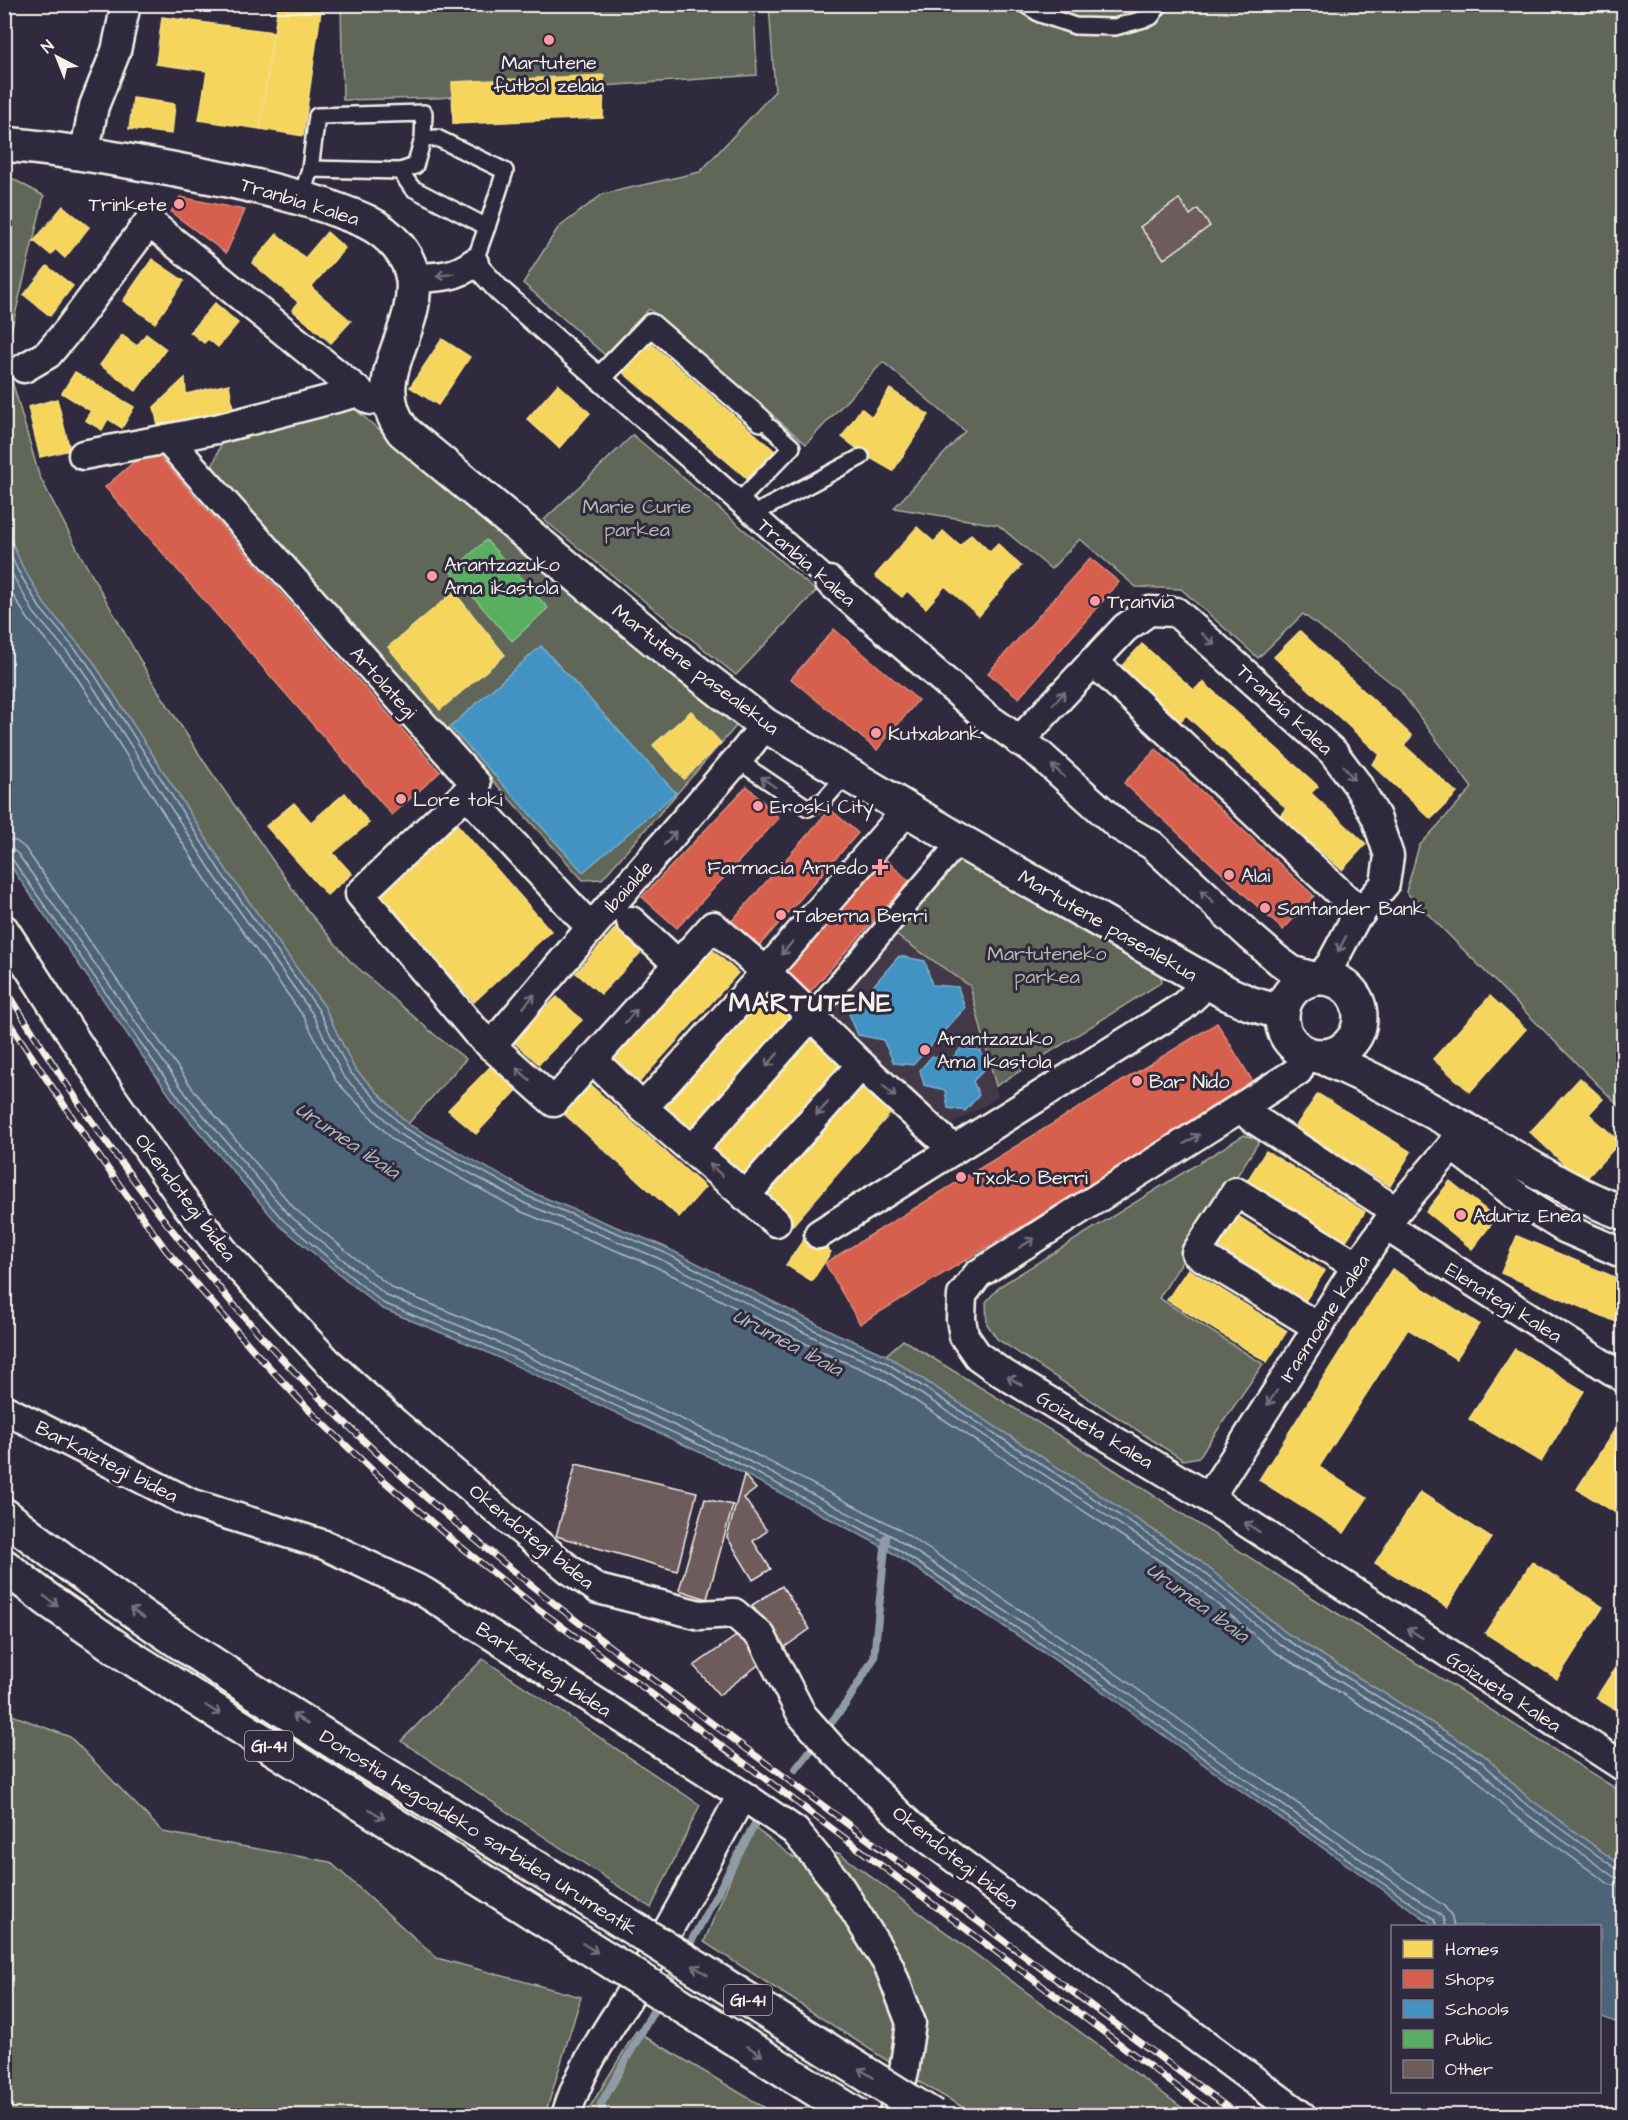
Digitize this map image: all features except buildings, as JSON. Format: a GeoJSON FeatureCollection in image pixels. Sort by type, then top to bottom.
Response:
{"type":"FeatureCollection","features":[{"type":"Feature","properties":{"kind":"main road","name":"Tranbia kalea"},"geometry":{"type":"LineString","coordinates":[[19,146],[124,160],[256,185],[305,183],[385,233],[400,248],[413,278]]}},
{"type":"Feature","properties":{"kind":"main road","name":"Martutene pasealekua"},"geometry":{"type":"LineString","coordinates":[[413,278],[413,308],[388,378],[390,408],[403,430],[656,641],[765,725],[960,841],[1204,979],[1249,1003],[1282,1013]]}},
{"type":"Feature","properties":{"kind":"main road"},"geometry":{"type":"LineString","coordinates":[[1313,1055],[1342,1050],[1357,1033],[1360,1020],[1359,1007],[1353,995],[1344,986],[1332,980],[1319,978],[1298,986],[1291,993],[1282,1013],[1284,1029],[1292,1043],[1313,1055],[1360,1073],[1397,1092]]}},
{"type":"Feature","properties":{"kind":"main road"},"geometry":{"type":"LineString","coordinates":[[1357,1033],[1370,1065],[1387,1084],[1456,1136],[1583,1198],[1623,1213]]}},
{"type":"Feature","properties":{"kind":"main road","name":"Donostia hegoaldeko sarbidea Urumeatik"},"geometry":{"type":"LineString","coordinates":[[4,1515],[69,1566],[226,1673],[933,2115]]}},
{"type":"Feature","properties":{"kind":"main road","name":"Donostia hegoaldeko sarbidea Urumeatik"},"geometry":{"type":"LineString","coordinates":[[4,1566],[127,1655],[858,2115]]}},
{"type":"Feature","properties":{"kind":"street"},"geometry":{"type":"LineString","coordinates":[[84,154],[93,106],[116,51],[126,4]]}},
{"type":"Feature","properties":{"kind":"street"},"geometry":{"type":"LineString","coordinates":[[24,368],[48,354],[149,222],[359,392],[393,414]]}},
{"type":"Feature","properties":{"kind":"street"},"geometry":{"type":"LineString","coordinates":[[413,278],[462,272],[474,263]]}},
{"type":"Feature","properties":{"kind":"street","name":"Tranbia kalea"},"geometry":{"type":"LineString","coordinates":[[474,263],[500,291],[599,379],[985,716],[1019,741],[1039,754],[1119,826],[1152,845],[1279,961],[1293,971],[1319,978],[1331,964],[1355,919],[1385,884],[1389,856],[1376,817],[1357,784],[1333,752],[1176,612],[1149,611],[1125,628],[1019,741]]}},
{"type":"Feature","properties":{"kind":"street"},"geometry":{"type":"LineString","coordinates":[[599,379],[651,325],[766,424]]}},
{"type":"Feature","properties":{"kind":"street"},"geometry":{"type":"LineString","coordinates":[[83,455],[216,429],[359,392]]}},
{"type":"Feature","properties":{"kind":"street","name":"Artolategi"},"geometry":{"type":"LineString","coordinates":[[168,439],[476,784],[476,804],[591,927]]}},
{"type":"Feature","properties":{"kind":"street"},"geometry":{"type":"LineString","coordinates":[[1093,661],[1361,913]]}},
{"type":"Feature","properties":{"kind":"street","name":"Ibaialde"},"geometry":{"type":"LineString","coordinates":[[491,1046],[765,725]]}},
{"type":"Feature","properties":{"kind":"street"},"geometry":{"type":"LineString","coordinates":[[476,784],[360,894],[477,1033],[554,1102],[713,926],[766,972],[861,1065],[953,1149]]}},
{"type":"Feature","properties":{"kind":"street"},"geometry":{"type":"LineString","coordinates":[[644,1107],[908,809]]}},
{"type":"Feature","properties":{"kind":"street"},"geometry":{"type":"LineString","coordinates":[[693,1149],[811,1016],[960,841]]}},
{"type":"Feature","properties":{"kind":"street"},"geometry":{"type":"LineString","coordinates":[[631,921],[678,964]]}},
{"type":"Feature","properties":{"kind":"street","name":"Okendotegi bidea"},"geometry":{"type":"LineString","coordinates":[[4,929],[112,1097],[185,1203],[227,1255],[328,1362],[504,1516],[570,1570],[598,1589],[700,1615],[734,1613],[761,1636],[802,1715],[834,1751],[911,1826],[1302,2115]]}},
{"type":"Feature","properties":{"kind":"street"},"geometry":{"type":"LineString","coordinates":[[819,1234],[1182,1007],[1196,994],[1204,979]]}},
{"type":"Feature","properties":{"kind":"street","name":"Goizueta kalea"},"geometry":{"type":"LineString","coordinates":[[1313,1055],[1298,1071],[1242,1108],[978,1274],[962,1295],[961,1319],[964,1336],[978,1356],[999,1371],[1209,1498],[1623,1767]]}},
{"type":"Feature","properties":{"kind":"street"},"geometry":{"type":"LineString","coordinates":[[591,1059],[776,1222]]}},
{"type":"Feature","properties":{"kind":"street"},"geometry":{"type":"LineString","coordinates":[[745,1196],[861,1065]]}},
{"type":"Feature","properties":{"kind":"street"},"geometry":{"type":"LineString","coordinates":[[1242,1108],[1251,1117],[1391,1219]]}},
{"type":"Feature","properties":{"kind":"street"},"geometry":{"type":"LineString","coordinates":[[1456,1136],[1535,1210],[1564,1228],[1623,1254]]}},
{"type":"Feature","properties":{"kind":"street","name":"Irasmoene kalea"},"geometry":{"type":"LineString","coordinates":[[1209,1498],[1357,1266],[1456,1136]]}},
{"type":"Feature","properties":{"kind":"street"},"geometry":{"type":"LineString","coordinates":[[1318,1327],[1196,1253],[1236,1192],[1357,1266]]}},
{"type":"Feature","properties":{"kind":"street","name":"Elenategi kalea"},"geometry":{"type":"LineString","coordinates":[[1391,1219],[1623,1377]]}},
{"type":"Feature","properties":{"kind":"street","name":"Barkaiztegi bidea"},"geometry":{"type":"LineString","coordinates":[[4,1409],[190,1503],[325,1545],[424,1592],[795,1831],[836,1881],[889,1966],[911,2023],[904,2072],[893,2115]]}},
{"type":"Feature","properties":{"kind":"street"},"geometry":{"type":"LineString","coordinates":[[566,2115],[581,2073],[675,1920],[742,1795]]}},
{"type":"Feature","properties":{"kind":"lane"},"geometry":{"type":"LineString","coordinates":[[1024,4],[1040,14],[1075,26],[1116,27],[1151,17],[1160,4]]}},
{"type":"Feature","properties":{"kind":"lane"},"geometry":{"type":"LineString","coordinates":[[424,113],[423,138],[415,166],[400,171],[305,183],[317,116],[424,113]]}},
{"type":"Feature","properties":{"kind":"lane"},"geometry":{"type":"LineString","coordinates":[[423,138],[437,138],[505,171],[474,263]]}},
{"type":"Feature","properties":{"kind":"lane"},"geometry":{"type":"LineString","coordinates":[[400,171],[412,188],[486,227]]}},
{"type":"Feature","properties":{"kind":"lane"},"geometry":{"type":"LineString","coordinates":[[745,508],[792,447],[766,424]]}},
{"type":"Feature","properties":{"kind":"lane"},"geometry":{"type":"LineString","coordinates":[[745,508],[861,457]]}},
{"type":"Feature","properties":{"kind":"lane"},"geometry":{"type":"LineString","coordinates":[[737,760],[808,808],[824,800],[848,774]]}},
{"type":"Feature","properties":{"kind":"shaded area","name":"Arantzazuko Ama Ikastola"},"geometry":{"type":"Polygon","coordinates":[[[896,935],[970,986],[998,1097],[946,1128],[827,1015],[896,935]]]}},
{"type":"Feature","properties":{"kind":"green space","name":"Martutene futbol zelaia"},"geometry":{"type":"Polygon","coordinates":[[[341,5],[754,5],[757,75],[436,98],[343,100],[341,5]]]}},
{"type":"Feature","properties":{"kind":"green space"},"geometry":{"type":"Polygon","coordinates":[[[769,5],[1623,5],[1623,1110],[1406,892],[1419,846],[1472,788],[1399,689],[1303,614],[1258,658],[1181,589],[1136,587],[1080,539],[1051,569],[998,525],[894,508],[965,431],[883,362],[806,444],[649,309],[605,355],[523,283],[558,228],[603,194],[700,172],[775,91],[769,5]]]}},
{"type":"Feature","properties":{"kind":"green space"},"geometry":{"type":"Polygon","coordinates":[[[4,174],[44,196],[5,356],[39,475],[81,556],[152,681],[205,763],[308,911],[350,961],[466,1059],[408,1124],[354,1068],[324,1006],[227,871],[92,660],[45,605],[22,566],[5,526],[4,174]]]}},
{"type":"Feature","properties":{"kind":"green space","name":"Arantzazuko Ama ikastola"},"geometry":{"type":"Polygon","coordinates":[[[353,408],[737,725],[602,879],[583,880],[211,470],[223,439],[353,408]]]}},
{"type":"Feature","properties":{"kind":"green space","name":"Marie Curie parkea"},"geometry":{"type":"Polygon","coordinates":[[[633,435],[816,591],[736,675],[544,520],[633,435]]]}},
{"type":"Feature","properties":{"kind":"green space","name":"Martuteneko parkea"},"geometry":{"type":"Polygon","coordinates":[[[961,858],[1159,970],[1162,982],[996,1086],[970,986],[896,935],[961,858]]]}},
{"type":"Feature","properties":{"kind":"green space"},"geometry":{"type":"Polygon","coordinates":[[[1244,1135],[1260,1140],[1159,1298],[1263,1364],[1199,1457],[1183,1460],[997,1339],[987,1324],[986,1302],[1000,1286],[1244,1135]]]}},
{"type":"Feature","properties":{"kind":"green space"},"geometry":{"type":"Polygon","coordinates":[[[903,1340],[1099,1460],[1308,1595],[1623,1793],[1623,1867],[1526,1796],[1485,1756],[1285,1632],[1199,1560],[886,1355],[903,1340]]]}},
{"type":"Feature","properties":{"kind":"green space"},"geometry":{"type":"Polygon","coordinates":[[[483,1659],[700,1805],[651,1908],[401,1741],[483,1659]]]}},
{"type":"Feature","properties":{"kind":"green space"},"geometry":{"type":"Polygon","coordinates":[[[4,1712],[70,1737],[163,1832],[330,1862],[437,1958],[581,1997],[545,2115],[5,2115],[4,1712]]]}},
{"type":"Feature","properties":{"kind":"green space"},"geometry":{"type":"Polygon","coordinates":[[[752,1826],[794,1858],[839,1853],[1192,2115],[976,2115],[928,2087],[704,1942],[752,1826]]]}},
{"type":"Feature","properties":{"kind":"green space"},"geometry":{"type":"Polygon","coordinates":[[[636,2031],[777,2115],[585,2115],[636,2031]]]}},
{"type":"Feature","properties":{"kind":"water"},"geometry":{"type":"Polygon","coordinates":[[[5,5],[12,5],[5,129],[5,5]]]}},
{"type":"Feature","properties":{"kind":"water","name":"Urumea ibaia"},"geometry":{"type":"Polygon","coordinates":[[[5,526],[22,566],[45,605],[92,660],[227,871],[324,1006],[354,1068],[408,1124],[531,1192],[663,1246],[835,1333],[886,1355],[1199,1560],[1285,1632],[1485,1756],[1526,1796],[1623,1867],[1623,2025],[1601,2016],[1601,1925],[1434,1925],[1105,1693],[885,1548],[731,1467],[476,1347],[381,1308],[279,1225],[177,1106],[5,858],[5,526]]]}},
{"type":"Feature","properties":{"kind":"waterway"},"geometry":{"type":"LineString","coordinates":[[824,1732],[847,1702],[874,1658],[886,1538]]}},
{"type":"Feature","properties":{"kind":"waterway"},"geometry":{"type":"LineString","coordinates":[[796,1769],[817,1742]]}},
{"type":"Feature","properties":{"kind":"waterway"},"geometry":{"type":"LineString","coordinates":[[686,1951],[756,1822]]}},
{"type":"Feature","properties":{"kind":"waterway"},"geometry":{"type":"LineString","coordinates":[[666,1987],[679,1964]]}},
{"type":"Feature","properties":{"kind":"waterway"},"geometry":{"type":"LineString","coordinates":[[604,2116],[601,2104],[659,2001]]}},
{"type":"Feature","properties":{"kind":"railway"},"geometry":{"type":"LineString","coordinates":[[4,986],[75,1097],[192,1255],[278,1355],[375,1451],[481,1545],[592,1633],[1239,2116]]}},
{"type":"Feature","properties":{"kind":"railway"},"geometry":{"type":"LineString","coordinates":[[4,1015],[90,1144],[166,1250],[310,1411],[374,1472],[451,1539],[537,1608],[1216,2116]]}},
{"type":"Feature","properties":{"kind":"place","name":"Martutene futbol zelaia"},"geometry":{"type":"Point","coordinates":[549,40]}},
{"type":"Feature","properties":{"kind":"place","name":"Trinkete"},"geometry":{"type":"Point","coordinates":[179,204]}},
{"type":"Feature","properties":{"kind":"place","name":"Arantzazuko Ama ikastola"},"geometry":{"type":"Point","coordinates":[432,576]}},
{"type":"Feature","properties":{"kind":"place","name":"Tranvía"},"geometry":{"type":"Point","coordinates":[1095,601]}},
{"type":"Feature","properties":{"kind":"place","name":"Kutxabank"},"geometry":{"type":"Point","coordinates":[876,733]}},
{"type":"Feature","properties":{"kind":"place","name":"Lore toki"},"geometry":{"type":"Point","coordinates":[401,799]}},
{"type":"Feature","properties":{"kind":"place","name":"Eroski City"},"geometry":{"type":"Point","coordinates":[758,806]}},
{"type":"Feature","properties":{"kind":"place","name":"Farmacia Arnedo"},"geometry":{"type":"Point","coordinates":[880,867]}},
{"type":"Feature","properties":{"kind":"place","name":"Alai"},"geometry":{"type":"Point","coordinates":[1229,875]}},
{"type":"Feature","properties":{"kind":"place","name":"Santander Bank"},"geometry":{"type":"Point","coordinates":[1265,908]}},
{"type":"Feature","properties":{"kind":"place","name":"Taberna Berri"},"geometry":{"type":"Point","coordinates":[781,915]}},
{"type":"Feature","properties":{"kind":"place","name":"Arantzazuko Ama Ikastola"},"geometry":{"type":"Point","coordinates":[925,1050]}},
{"type":"Feature","properties":{"kind":"place","name":"Bar Nido"},"geometry":{"type":"Point","coordinates":[1137,1081]}},
{"type":"Feature","properties":{"kind":"place","name":"Txoko Berri"},"geometry":{"type":"Point","coordinates":[961,1177]}},
{"type":"Feature","properties":{"kind":"place","name":"Aduriz Enea"},"geometry":{"type":"Point","coordinates":[1461,1215]}},
{"type":"Feature","properties":{"kind":"district","name":"MARTUTENE"},"geometry":{"type":"Point","coordinates":[811,1002]}}]}
